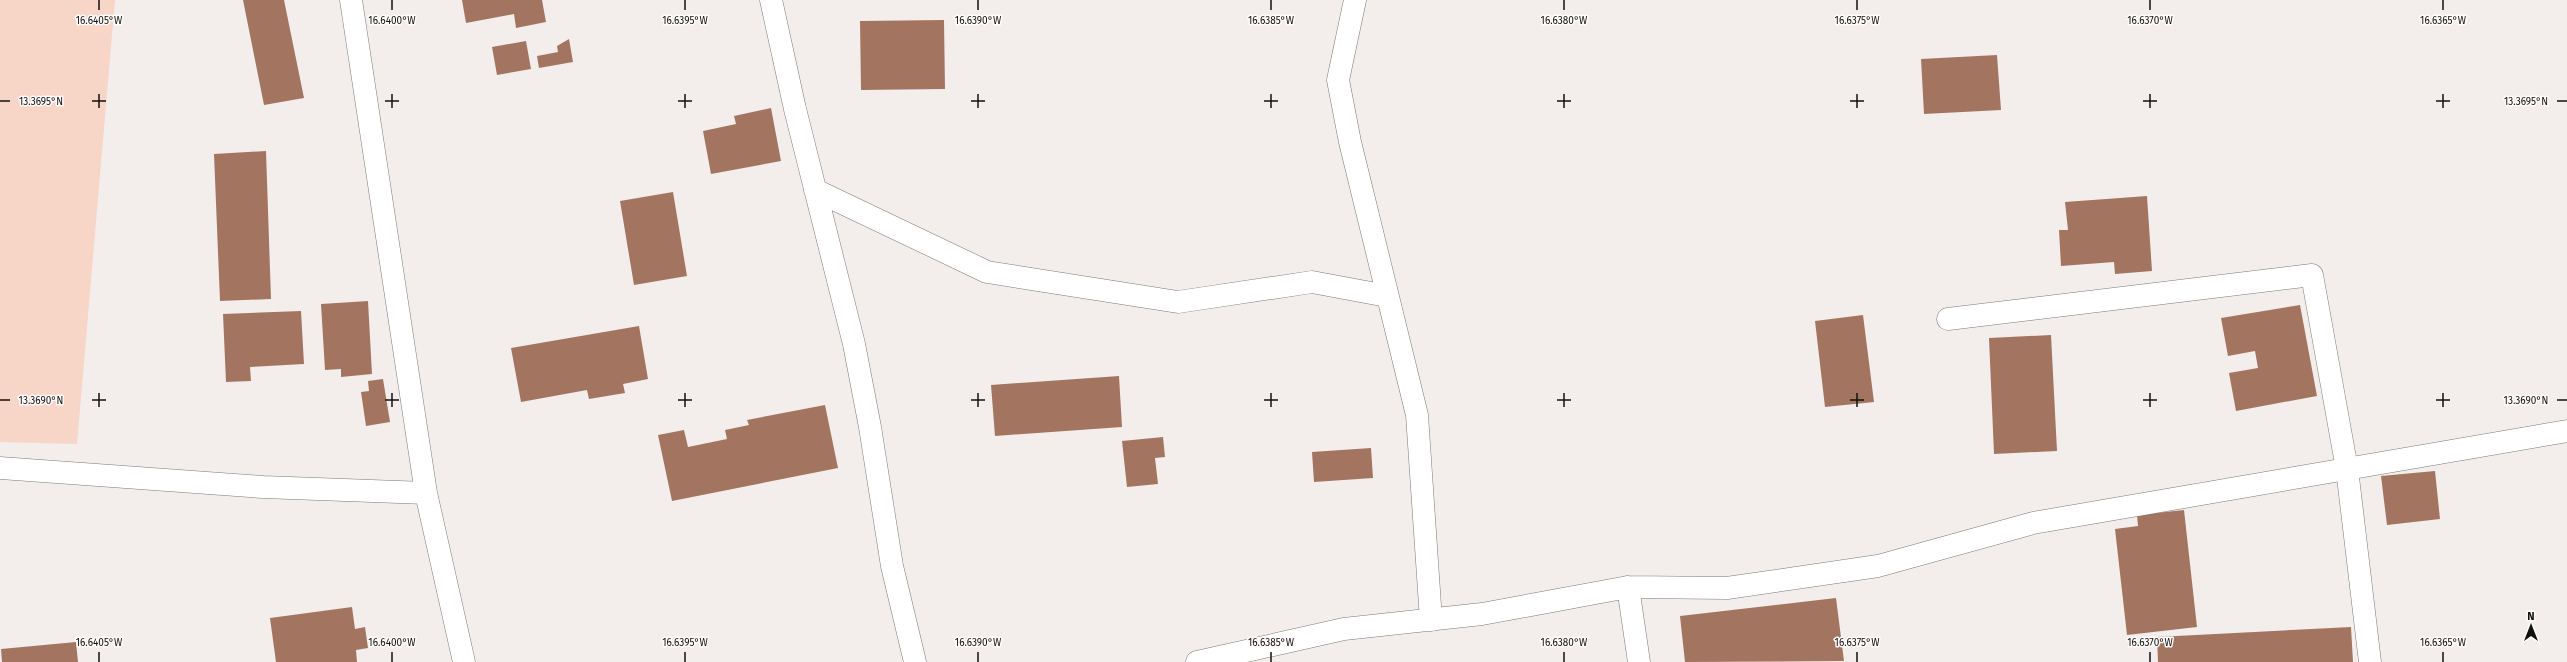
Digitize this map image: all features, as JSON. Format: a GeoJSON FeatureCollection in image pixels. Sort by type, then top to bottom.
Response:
{"type":"FeatureCollection","features":[{"type":"Feature","properties":{"kind":"street"},"geometry":{"type":"LineString","coordinates":[[351,0],[426,493],[464,662]]}},
{"type":"Feature","properties":{"kind":"street"},"geometry":{"type":"LineString","coordinates":[[771,0],[815,190],[854,344],[870,427],[892,566],[915,662]]}},
{"type":"Feature","properties":{"kind":"street"},"geometry":{"type":"LineString","coordinates":[[1355,0],[1338,80],[1350,142],[1417,415],[1431,620]]}},
{"type":"Feature","properties":{"kind":"street"},"geometry":{"type":"LineString","coordinates":[[815,190],[987,272],[1178,302],[1312,282],[1387,296]]}},
{"type":"Feature","properties":{"kind":"street"},"geometry":{"type":"LineString","coordinates":[[1948,319],[2312,275],[2347,469],[2370,662]]}},
{"type":"Feature","properties":{"kind":"street"},"geometry":{"type":"LineString","coordinates":[[1196,662],[1344,628],[1482,614],[1628,587],[1727,588],[1878,566],[2033,523],[2567,431]]}},
{"type":"Feature","properties":{"kind":"street"},"geometry":{"type":"LineString","coordinates":[[0,468],[263,487],[426,493]]}},
{"type":"Feature","properties":{"kind":"street"},"geometry":{"type":"LineString","coordinates":[[1628,587],[1639,662]]}},
{"type":"Feature","properties":{"kind":"shaded area"},"geometry":{"type":"Polygon","coordinates":[[[0,0],[115,0],[77,444],[0,442],[0,0]]]}},
{"type":"Feature","properties":{"kind":"building"},"geometry":{"type":"Polygon","coordinates":[[[243,0],[284,0],[304,98],[264,105],[243,0]]]}},
{"type":"Feature","properties":{"kind":"building"},"geometry":{"type":"Polygon","coordinates":[[[462,0],[542,0],[546,22],[516,28],[514,14],[466,23],[462,0]]]}},
{"type":"Feature","properties":{"kind":"building"},"geometry":{"type":"Polygon","coordinates":[[[944,20],[945,89],[861,90],[860,21],[944,20]]]}},
{"type":"Feature","properties":{"kind":"building"},"geometry":{"type":"Polygon","coordinates":[[[569,39],[573,62],[539,68],[537,56],[558,52],[557,46],[569,39]]]}},
{"type":"Feature","properties":{"kind":"building"},"geometry":{"type":"Polygon","coordinates":[[[526,41],[531,69],[497,75],[492,47],[526,41]]]}},
{"type":"Feature","properties":{"kind":"building"},"geometry":{"type":"Polygon","coordinates":[[[1997,55],[2001,110],[1924,114],[1921,59],[1997,55]]]}},
{"type":"Feature","properties":{"kind":"building"},"geometry":{"type":"Polygon","coordinates":[[[771,108],[781,161],[711,174],[703,131],[736,124],[734,116],[771,108]]]}},
{"type":"Feature","properties":{"kind":"building"},"geometry":{"type":"Polygon","coordinates":[[[266,151],[271,299],[220,301],[214,154],[266,151]]]}},
{"type":"Feature","properties":{"kind":"building"},"geometry":{"type":"Polygon","coordinates":[[[673,192],[687,276],[634,285],[620,201],[673,192]]]}},
{"type":"Feature","properties":{"kind":"building"},"geometry":{"type":"Polygon","coordinates":[[[2147,196],[2152,271],[2115,274],[2114,262],[2061,266],[2059,230],[2068,230],[2065,202],[2147,196]]]}},
{"type":"Feature","properties":{"kind":"building"},"geometry":{"type":"Polygon","coordinates":[[[368,301],[372,374],[341,377],[341,369],[325,370],[321,304],[368,301]]]}},
{"type":"Feature","properties":{"kind":"building"},"geometry":{"type":"Polygon","coordinates":[[[2300,305],[2317,396],[2236,411],[2229,373],[2258,368],[2255,351],[2228,356],[2221,318],[2300,305]]]}},
{"type":"Feature","properties":{"kind":"building"},"geometry":{"type":"Polygon","coordinates":[[[301,311],[304,364],[250,367],[251,381],[226,382],[223,314],[301,311]]]}},
{"type":"Feature","properties":{"kind":"building"},"geometry":{"type":"Polygon","coordinates":[[[1863,315],[1874,402],[1825,407],[1815,321],[1863,315]]]}},
{"type":"Feature","properties":{"kind":"building"},"geometry":{"type":"Polygon","coordinates":[[[639,326],[648,379],[623,384],[625,393],[589,399],[587,390],[521,402],[511,348],[639,326]]]}},
{"type":"Feature","properties":{"kind":"building"},"geometry":{"type":"Polygon","coordinates":[[[2051,335],[2057,451],[1994,454],[1989,338],[2051,335]]]}},
{"type":"Feature","properties":{"kind":"building"},"geometry":{"type":"Polygon","coordinates":[[[1119,376],[1122,427],[995,436],[991,385],[1119,376]]]}},
{"type":"Feature","properties":{"kind":"building"},"geometry":{"type":"Polygon","coordinates":[[[383,379],[390,422],[366,426],[361,392],[369,391],[368,381],[383,379]]]}},
{"type":"Feature","properties":{"kind":"building"},"geometry":{"type":"Polygon","coordinates":[[[825,405],[838,468],[672,501],[658,435],[684,430],[688,447],[727,439],[725,430],[749,425],[747,420],[825,405]]]}},
{"type":"Feature","properties":{"kind":"building"},"geometry":{"type":"Polygon","coordinates":[[[1163,437],[1165,457],[1155,458],[1158,484],[1127,487],[1122,441],[1163,437]]]}},
{"type":"Feature","properties":{"kind":"building"},"geometry":{"type":"Polygon","coordinates":[[[1371,448],[1373,478],[1314,482],[1312,452],[1371,448]]]}},
{"type":"Feature","properties":{"kind":"building"},"geometry":{"type":"Polygon","coordinates":[[[2435,471],[2440,519],[2387,525],[2381,476],[2435,471]]]}},
{"type":"Feature","properties":{"kind":"building"},"geometry":{"type":"Polygon","coordinates":[[[2184,510],[2197,627],[2127,635],[2115,529],[2138,526],[2137,515],[2184,510]]]}},
{"type":"Feature","properties":{"kind":"building"},"geometry":{"type":"Polygon","coordinates":[[[1836,598],[1844,661],[1685,662],[1680,616],[1836,598]]]}},
{"type":"Feature","properties":{"kind":"building"},"geometry":{"type":"Polygon","coordinates":[[[352,607],[355,629],[365,627],[368,648],[356,650],[357,662],[276,662],[270,618],[352,607]]]}},
{"type":"Feature","properties":{"kind":"building"},"geometry":{"type":"Polygon","coordinates":[[[2351,627],[2353,662],[2158,662],[2157,637],[2351,627]]]}},
{"type":"Feature","properties":{"kind":"building"},"geometry":{"type":"Polygon","coordinates":[[[76,642],[78,662],[2,662],[1,649],[76,642]]]}}]}
